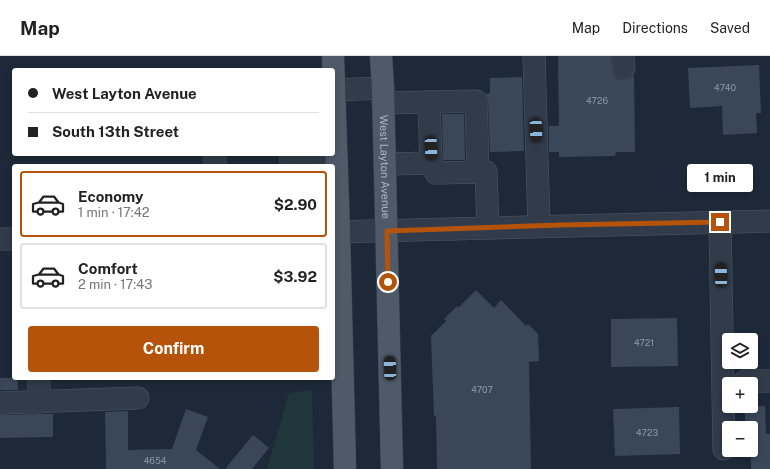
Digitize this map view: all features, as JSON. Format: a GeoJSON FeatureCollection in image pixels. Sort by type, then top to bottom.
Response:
{"type":"FeatureCollection","features":[{"type":"Feature","properties":{"kind":"main road"},"geometry":{"type":"LineString","coordinates":[[333,56],[333,68]]}},
{"type":"Feature","properties":{"kind":"main road","name":"West Layton Avenue"},"geometry":{"type":"LineString","coordinates":[[381,56],[387,231],[392,469]]}},
{"type":"Feature","properties":{"kind":"main road"},"geometry":{"type":"LineString","coordinates":[[335,126],[338,369],[345,469]]}},
{"type":"Feature","properties":{"kind":"street"},"geometry":{"type":"LineString","coordinates":[[534,56],[539,226]]}},
{"type":"Feature","properties":{"kind":"street"},"geometry":{"type":"LineString","coordinates":[[335,89],[429,102],[476,101],[478,172]]}},
{"type":"Feature","properties":{"kind":"street"},"geometry":{"type":"LineString","coordinates":[[429,102],[431,163],[436,173],[486,172],[488,228]]}},
{"type":"Feature","properties":{"kind":"street"},"geometry":{"type":"LineString","coordinates":[[385,164],[431,163]]}},
{"type":"Feature","properties":{"kind":"street"},"geometry":{"type":"LineString","coordinates":[[336,232],[770,221]]}},
{"type":"Feature","properties":{"kind":"street"},"geometry":{"type":"LineString","coordinates":[[720,222],[724,421]]}},
{"type":"Feature","properties":{"kind":"street"},"geometry":{"type":"LineString","coordinates":[[0,239],[12,239]]}},
{"type":"Feature","properties":{"kind":"street"},"geometry":{"type":"LineString","coordinates":[[39,380],[39,402]]}},
{"type":"Feature","properties":{"kind":"street"},"geometry":{"type":"LineString","coordinates":[[758,381],[770,381]]}},
{"type":"Feature","properties":{"kind":"street"},"geometry":{"type":"LineString","coordinates":[[0,403],[138,398]]}},
{"type":"Feature","properties":{"kind":"green space"},"geometry":{"type":"Polygon","coordinates":[[[312,390],[314,469],[267,469],[289,393],[312,390]]]}},
{"type":"Feature","properties":{"kind":"building"},"geometry":{"type":"Polygon","coordinates":[[[558,56],[611,56],[612,69],[614,75],[618,79],[625,80],[634,75],[635,152],[616,152],[615,156],[559,157],[559,152],[549,152],[549,126],[559,126],[558,56]]]}},
{"type":"Feature","properties":{"kind":"building"},"geometry":{"type":"Polygon","coordinates":[[[759,65],[761,113],[756,113],[757,133],[723,135],[722,106],[690,108],[688,68],[759,65]]]}},
{"type":"Feature","properties":{"kind":"building"},"geometry":{"type":"Polygon","coordinates":[[[522,77],[524,151],[490,152],[488,101],[486,94],[490,93],[490,78],[522,77]]]}},
{"type":"Feature","properties":{"kind":"building"},"geometry":{"type":"Polygon","coordinates":[[[442,114],[464,114],[465,160],[443,160],[442,114]]]}},
{"type":"Feature","properties":{"kind":"building"},"geometry":{"type":"Polygon","coordinates":[[[476,290],[494,308],[501,300],[526,326],[528,324],[538,334],[539,361],[529,362],[531,469],[437,469],[436,416],[434,416],[431,336],[446,321],[444,319],[457,306],[458,308],[476,290]]]}},
{"type":"Feature","properties":{"kind":"building"},"geometry":{"type":"Polygon","coordinates":[[[677,318],[678,366],[611,367],[611,319],[677,318]]]}},
{"type":"Feature","properties":{"kind":"building"},"geometry":{"type":"Polygon","coordinates":[[[0,378],[12,378],[12,380],[17,380],[18,390],[0,390],[0,378]]]}},
{"type":"Feature","properties":{"kind":"building"},"geometry":{"type":"Polygon","coordinates":[[[758,406],[765,406],[766,434],[770,434],[770,469],[751,469],[751,457],[758,457],[758,421],[745,421],[745,413],[758,413],[758,406]]]}},
{"type":"Feature","properties":{"kind":"building"},"geometry":{"type":"Polygon","coordinates":[[[679,407],[680,454],[615,456],[613,409],[679,407]]]}},
{"type":"Feature","properties":{"kind":"building"},"geometry":{"type":"Polygon","coordinates":[[[186,409],[208,417],[196,450],[220,469],[106,469],[105,412],[128,411],[128,450],[172,449],[186,409]]]}},
{"type":"Feature","properties":{"kind":"building"},"geometry":{"type":"Polygon","coordinates":[[[53,414],[53,437],[0,438],[0,415],[53,414]]]}},
{"type":"Feature","properties":{"kind":"building"},"geometry":{"type":"Polygon","coordinates":[[[253,435],[269,448],[252,469],[225,469],[253,435]]]}},
{"type":"Feature","properties":{"kind":"route"},"geometry":{"type":"LineString","coordinates":[[388,282],[387,231],[561,225],[720,222]]}}]}
